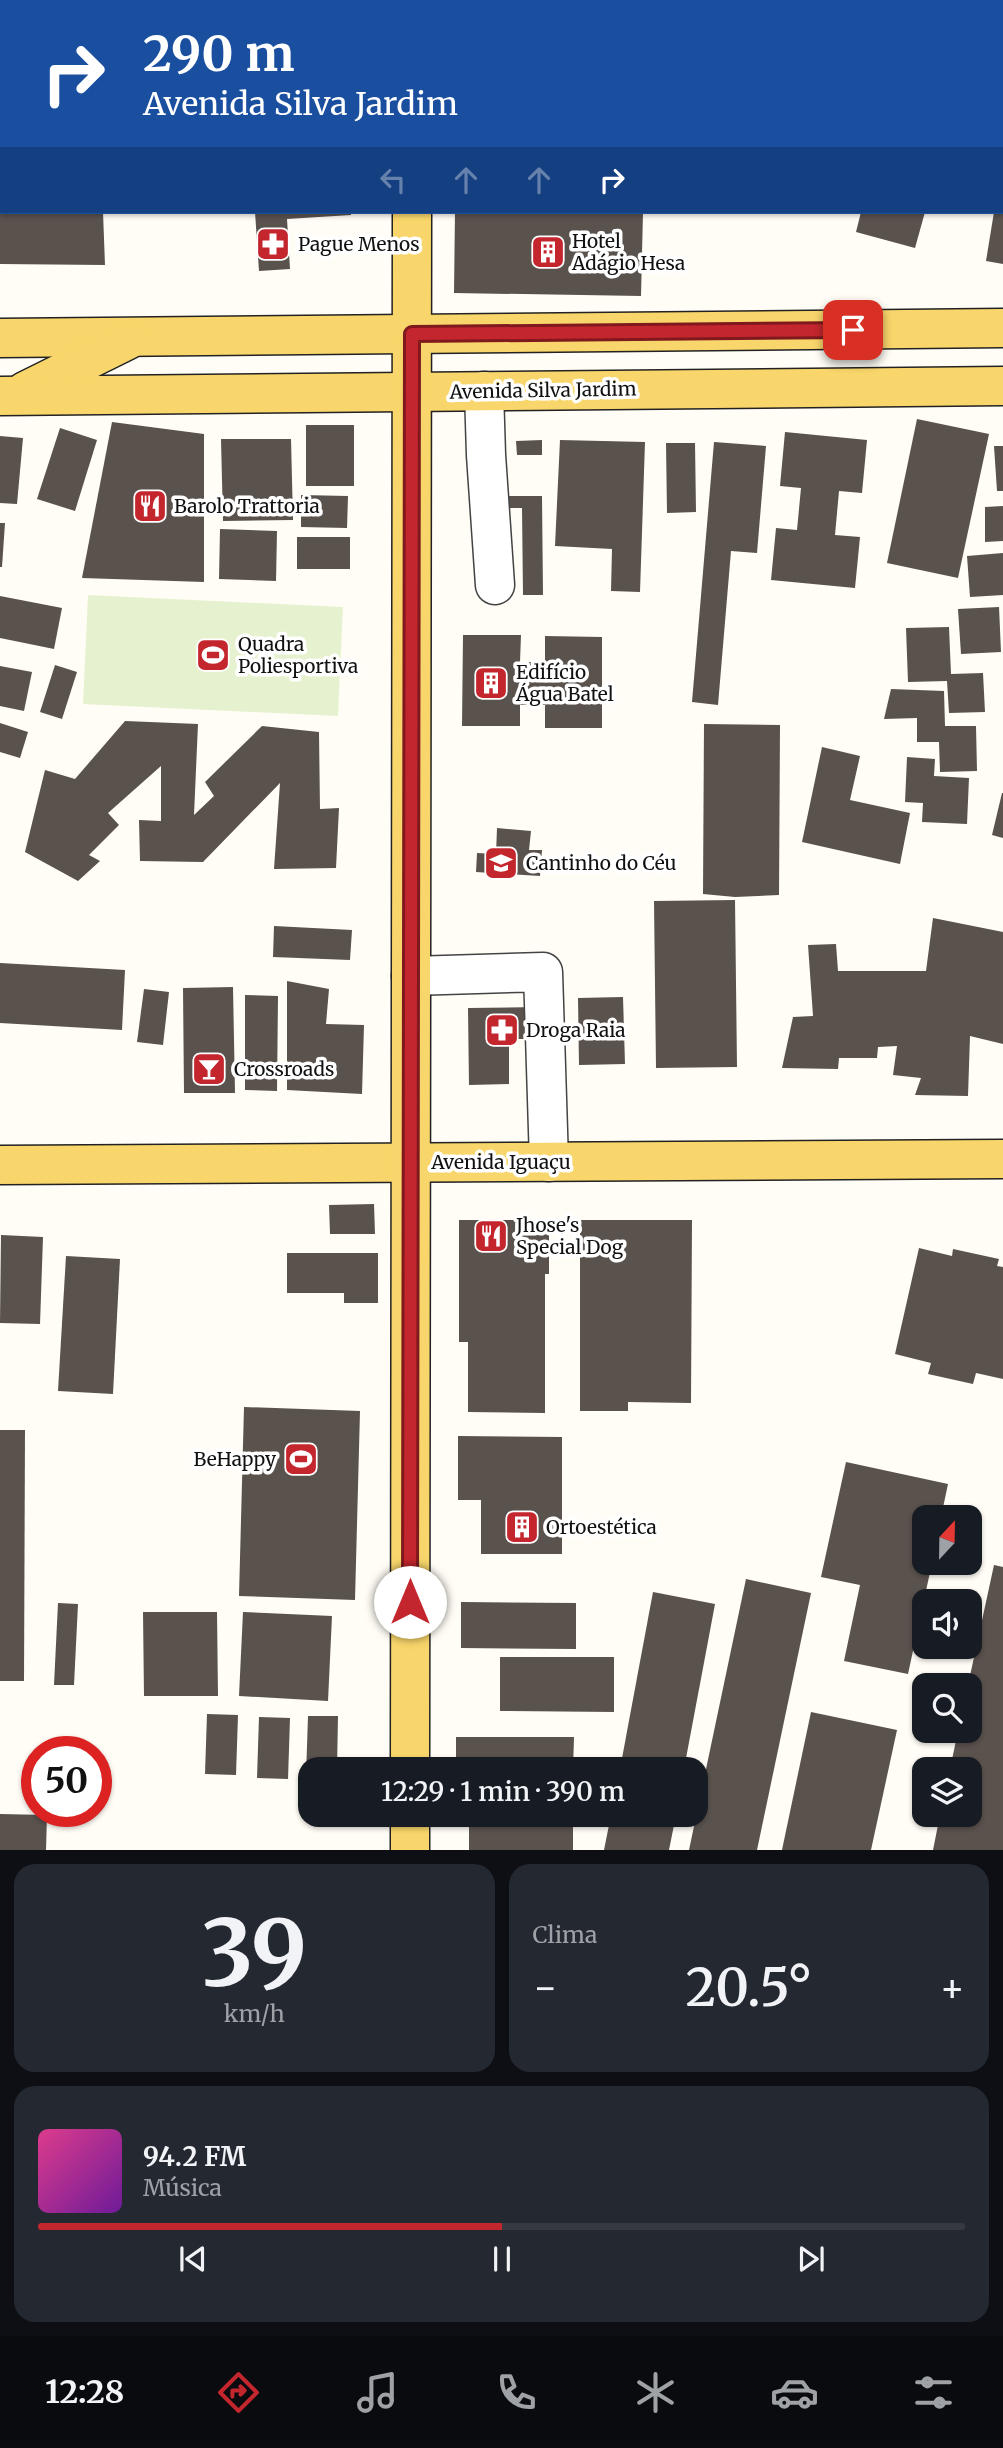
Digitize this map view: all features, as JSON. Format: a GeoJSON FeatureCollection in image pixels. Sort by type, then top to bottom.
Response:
{"type":"FeatureCollection","features":[{"type":"Feature","properties":{"kind":"main road"},"geometry":{"type":"LineString","coordinates":[[410,1757],[412,214]]}},
{"type":"Feature","properties":{"kind":"main road"},"geometry":{"type":"LineString","coordinates":[[0,338],[1003,328]]}},
{"type":"Feature","properties":{"kind":"main road"},"geometry":{"type":"LineString","coordinates":[[778,330],[818,387]]}},
{"type":"Feature","properties":{"kind":"main road"},"geometry":{"type":"LineString","coordinates":[[8,396],[134,336]]}},
{"type":"Feature","properties":{"kind":"main road","name":"Avenida Silva Jardim"},"geometry":{"type":"LineString","coordinates":[[8,396],[1003,386]]}},
{"type":"Feature","properties":{"kind":"main road","name":"Avenida Iguaçu"},"geometry":{"type":"LineString","coordinates":[[0,1165],[1003,1159]]}},
{"type":"Feature","properties":{"kind":"main road"},"geometry":{"type":"LineString","coordinates":[[410,1827],[410,1850]]}},
{"type":"Feature","properties":{"kind":"lane"},"geometry":{"type":"LineString","coordinates":[[484,391],[495,585]]}},
{"type":"Feature","properties":{"kind":"lane"},"geometry":{"type":"LineString","coordinates":[[411,976],[543,972],[549,1162]]}},
{"type":"Feature","properties":{"kind":"green space","name":"Quadra Poliesportiva"},"geometry":{"type":"Polygon","coordinates":[[[88,595],[343,607],[338,716],[83,704],[88,595]]]}},
{"type":"Feature","properties":{"kind":"building"},"geometry":{"type":"Polygon","coordinates":[[[0,214],[103,214],[105,265],[0,264],[0,214]]]}},
{"type":"Feature","properties":{"kind":"building","name":"Pague Menos"},"geometry":{"type":"Polygon","coordinates":[[[255,214],[351,214],[287,219],[290,269],[259,271],[255,214]]]}},
{"type":"Feature","properties":{"kind":"building","name":"Hotel Adágio Hesa"},"geometry":{"type":"Polygon","coordinates":[[[455,214],[643,214],[641,296],[454,293],[455,214]]]}},
{"type":"Feature","properties":{"kind":"building"},"geometry":{"type":"Polygon","coordinates":[[[860,214],[924,214],[915,248],[856,232],[860,214]]]}},
{"type":"Feature","properties":{"kind":"building"},"geometry":{"type":"Polygon","coordinates":[[[994,214],[1003,214],[1003,264],[986,261],[994,214]]]}},
{"type":"Feature","properties":{"kind":"building"},"geometry":{"type":"Polygon","coordinates":[[[917,419],[989,434],[958,578],[887,563],[917,419]]]}},
{"type":"Feature","properties":{"kind":"building","name":"Barolo Trattoria"},"geometry":{"type":"Polygon","coordinates":[[[112,422],[204,434],[204,582],[82,578],[112,422]]]}},
{"type":"Feature","properties":{"kind":"building"},"geometry":{"type":"Polygon","coordinates":[[[306,425],[354,425],[354,486],[306,486],[306,425]]]}},
{"type":"Feature","properties":{"kind":"building"},"geometry":{"type":"Polygon","coordinates":[[[60,428],[97,440],[75,511],[37,499],[60,428]]]}},
{"type":"Feature","properties":{"kind":"building"},"geometry":{"type":"Polygon","coordinates":[[[785,432],[867,440],[862,493],[839,491],[835,535],[860,537],[855,588],[771,580],[776,528],[797,530],[801,488],[780,486],[785,432]]]}},
{"type":"Feature","properties":{"kind":"building"},"geometry":{"type":"Polygon","coordinates":[[[0,436],[23,438],[17,504],[0,503],[0,436]]]}},
{"type":"Feature","properties":{"kind":"building"},"geometry":{"type":"Polygon","coordinates":[[[221,439],[291,439],[293,520],[223,521],[221,439]]]}},
{"type":"Feature","properties":{"kind":"building"},"geometry":{"type":"Polygon","coordinates":[[[542,440],[542,455],[517,455],[516,441],[542,440]]]}},
{"type":"Feature","properties":{"kind":"building"},"geometry":{"type":"Polygon","coordinates":[[[560,440],[645,442],[640,592],[611,591],[612,549],[555,546],[560,440]]]}},
{"type":"Feature","properties":{"kind":"building"},"geometry":{"type":"Polygon","coordinates":[[[714,442],[766,446],[757,553],[731,551],[718,705],[692,702],[714,442]]]}},
{"type":"Feature","properties":{"kind":"building"},"geometry":{"type":"Polygon","coordinates":[[[666,443],[695,443],[696,512],[667,513],[666,443]]]}},
{"type":"Feature","properties":{"kind":"building"},"geometry":{"type":"Polygon","coordinates":[[[994,446],[1003,446],[1003,491],[997,491],[994,446]]]}},
{"type":"Feature","properties":{"kind":"building"},"geometry":{"type":"Polygon","coordinates":[[[301,495],[348,496],[347,528],[301,527],[301,495]]]}},
{"type":"Feature","properties":{"kind":"building"},"geometry":{"type":"Polygon","coordinates":[[[504,496],[542,496],[543,595],[523,595],[522,508],[505,508],[504,496]]]}},
{"type":"Feature","properties":{"kind":"building"},"geometry":{"type":"Polygon","coordinates":[[[1003,506],[1003,541],[985,542],[985,507],[1003,506]]]}},
{"type":"Feature","properties":{"kind":"building"},"geometry":{"type":"Polygon","coordinates":[[[0,523],[5,523],[2,567],[0,567],[0,523]]]}},
{"type":"Feature","properties":{"kind":"building"},"geometry":{"type":"Polygon","coordinates":[[[220,529],[277,531],[276,581],[219,579],[220,529]]]}},
{"type":"Feature","properties":{"kind":"building"},"geometry":{"type":"Polygon","coordinates":[[[297,537],[350,537],[350,569],[297,569],[297,537]]]}},
{"type":"Feature","properties":{"kind":"building"},"geometry":{"type":"Polygon","coordinates":[[[1003,553],[1003,595],[970,597],[967,556],[1003,553]]]}},
{"type":"Feature","properties":{"kind":"building"},"geometry":{"type":"Polygon","coordinates":[[[0,596],[62,608],[54,649],[0,638],[0,596]]]}},
{"type":"Feature","properties":{"kind":"building"},"geometry":{"type":"Polygon","coordinates":[[[999,607],[1001,652],[961,654],[958,609],[999,607]]]}},
{"type":"Feature","properties":{"kind":"building"},"geometry":{"type":"Polygon","coordinates":[[[949,627],[951,674],[983,673],[985,712],[949,713],[947,681],[908,682],[906,628],[949,627]]]}},
{"type":"Feature","properties":{"kind":"building"},"geometry":{"type":"Polygon","coordinates":[[[463,635],[521,635],[520,662],[545,662],[545,636],[602,637],[602,728],[545,728],[545,705],[520,705],[520,726],[462,726],[463,635]]]}},
{"type":"Feature","properties":{"kind":"building"},"geometry":{"type":"Polygon","coordinates":[[[55,665],[77,672],[62,719],[40,712],[55,665]]]}},
{"type":"Feature","properties":{"kind":"building"},"geometry":{"type":"Polygon","coordinates":[[[0,666],[32,672],[24,711],[0,706],[0,666]]]}},
{"type":"Feature","properties":{"kind":"building"},"geometry":{"type":"Polygon","coordinates":[[[891,689],[944,691],[945,726],[976,726],[977,771],[940,772],[939,742],[917,742],[917,718],[884,719],[891,689]]]}},
{"type":"Feature","properties":{"kind":"building"},"geometry":{"type":"Polygon","coordinates":[[[125,721],[198,724],[194,815],[214,796],[205,782],[262,726],[319,732],[320,809],[339,808],[336,868],[274,869],[280,783],[203,862],[140,861],[139,820],[161,821],[161,766],[108,813],[119,825],[89,855],[100,861],[78,881],[25,852],[45,770],[75,779],[125,721]]]}},
{"type":"Feature","properties":{"kind":"building"},"geometry":{"type":"Polygon","coordinates":[[[0,723],[28,732],[20,758],[0,752],[0,723]]]}},
{"type":"Feature","properties":{"kind":"building"},"geometry":{"type":"Polygon","coordinates":[[[704,724],[780,725],[779,895],[735,897],[703,894],[704,724]]]}},
{"type":"Feature","properties":{"kind":"building"},"geometry":{"type":"Polygon","coordinates":[[[822,747],[860,756],[850,800],[910,813],[900,864],[802,842],[822,747]]]}},
{"type":"Feature","properties":{"kind":"building"},"geometry":{"type":"Polygon","coordinates":[[[907,757],[935,759],[934,776],[969,778],[967,824],[922,822],[923,803],[905,802],[907,757]]]}},
{"type":"Feature","properties":{"kind":"building"},"geometry":{"type":"Polygon","coordinates":[[[1003,793],[1003,838],[992,835],[1003,793]]]}},
{"type":"Feature","properties":{"kind":"building"},"geometry":{"type":"Polygon","coordinates":[[[497,828],[531,831],[529,850],[542,850],[540,876],[476,872],[477,853],[496,854],[497,828]]]}},
{"type":"Feature","properties":{"kind":"building"},"geometry":{"type":"Polygon","coordinates":[[[735,900],[737,1067],[656,1068],[654,901],[735,900]]]}},
{"type":"Feature","properties":{"kind":"building"},"geometry":{"type":"Polygon","coordinates":[[[933,918],[1003,932],[1003,1044],[970,1036],[968,1096],[915,1095],[921,1078],[893,1075],[897,1046],[878,1047],[877,1058],[839,1058],[838,1069],[782,1068],[793,1017],[813,1016],[808,945],[836,944],[838,971],[926,971],[933,918]]]}},
{"type":"Feature","properties":{"kind":"building"},"geometry":{"type":"Polygon","coordinates":[[[274,926],[352,930],[350,960],[273,957],[274,926]]]}},
{"type":"Feature","properties":{"kind":"building"},"geometry":{"type":"Polygon","coordinates":[[[0,963],[125,970],[122,1030],[0,1023],[0,963]]]}},
{"type":"Feature","properties":{"kind":"building"},"geometry":{"type":"Polygon","coordinates":[[[287,981],[329,989],[326,1024],[364,1025],[362,1094],[287,1090],[287,981]]]}},
{"type":"Feature","properties":{"kind":"building"},"geometry":{"type":"Polygon","coordinates":[[[233,987],[235,1093],[184,1093],[183,988],[233,987]]]}},
{"type":"Feature","properties":{"kind":"building"},"geometry":{"type":"Polygon","coordinates":[[[144,989],[169,992],[163,1045],[137,1042],[144,989]]]}},
{"type":"Feature","properties":{"kind":"building"},"geometry":{"type":"Polygon","coordinates":[[[245,995],[278,996],[277,1091],[245,1090],[245,995]]]}},
{"type":"Feature","properties":{"kind":"building"},"geometry":{"type":"Polygon","coordinates":[[[623,997],[625,1064],[579,1065],[578,998],[623,997]]]}},
{"type":"Feature","properties":{"kind":"building"},"geometry":{"type":"Polygon","coordinates":[[[539,1007],[539,1039],[509,1039],[509,1084],[469,1085],[468,1008],[539,1007]]]}},
{"type":"Feature","properties":{"kind":"building"},"geometry":{"type":"Polygon","coordinates":[[[374,1204],[375,1234],[330,1234],[329,1205],[374,1204]]]}},
{"type":"Feature","properties":{"kind":"building"},"geometry":{"type":"Polygon","coordinates":[[[459,1220],[549,1220],[549,1274],[545,1274],[545,1413],[468,1412],[468,1342],[459,1342],[459,1220]]]}},
{"type":"Feature","properties":{"kind":"building"},"geometry":{"type":"Polygon","coordinates":[[[580,1220],[692,1220],[691,1403],[628,1402],[628,1411],[580,1411],[580,1220]]]}},
{"type":"Feature","properties":{"kind":"building"},"geometry":{"type":"Polygon","coordinates":[[[1,1235],[43,1237],[40,1324],[0,1323],[1,1235]]]}},
{"type":"Feature","properties":{"kind":"building"},"geometry":{"type":"Polygon","coordinates":[[[919,1248],[952,1256],[953,1249],[999,1259],[997,1266],[1003,1267],[1003,1379],[976,1373],[973,1384],[928,1374],[931,1363],[895,1354],[919,1248]]]}},
{"type":"Feature","properties":{"kind":"building"},"geometry":{"type":"Polygon","coordinates":[[[287,1253],[378,1253],[378,1303],[344,1303],[344,1293],[287,1293],[287,1253]]]}},
{"type":"Feature","properties":{"kind":"building"},"geometry":{"type":"Polygon","coordinates":[[[66,1256],[120,1259],[113,1394],[58,1391],[66,1256]]]}},
{"type":"Feature","properties":{"kind":"building","name":"BeHappy"},"geometry":{"type":"Polygon","coordinates":[[[244,1407],[360,1411],[355,1600],[239,1596],[244,1407]]]}},
{"type":"Feature","properties":{"kind":"building"},"geometry":{"type":"Polygon","coordinates":[[[0,1430],[25,1430],[24,1681],[0,1681],[0,1430]]]}},
{"type":"Feature","properties":{"kind":"building"},"geometry":{"type":"Polygon","coordinates":[[[458,1436],[562,1437],[562,1554],[481,1554],[481,1500],[458,1500],[458,1436]]]}},
{"type":"Feature","properties":{"kind":"building"},"geometry":{"type":"Polygon","coordinates":[[[846,1462],[948,1484],[944,1505],[912,1505],[912,1575],[929,1575],[926,1589],[912,1589],[912,1656],[908,1674],[844,1661],[860,1585],[821,1577],[846,1462]]]}},
{"type":"Feature","properties":{"kind":"building"},"geometry":{"type":"Polygon","coordinates":[[[994,1565],[1003,1567],[1003,1850],[933,1850],[938,1827],[982,1827],[982,1757],[953,1757],[955,1743],[982,1743],[982,1673],[971,1673],[974,1659],[982,1659],[982,1620],[994,1565]]]}},
{"type":"Feature","properties":{"kind":"building"},"geometry":{"type":"Polygon","coordinates":[[[746,1579],[811,1593],[757,1850],[689,1850],[694,1827],[708,1827],[708,1760],[746,1579]]]}},
{"type":"Feature","properties":{"kind":"building"},"geometry":{"type":"Polygon","coordinates":[[[653,1592],[715,1604],[686,1757],[622,1757],[653,1592]]]}},
{"type":"Feature","properties":{"kind":"building"},"geometry":{"type":"Polygon","coordinates":[[[461,1602],[576,1603],[576,1649],[461,1648],[461,1602]]]}},
{"type":"Feature","properties":{"kind":"building"},"geometry":{"type":"Polygon","coordinates":[[[58,1603],[78,1604],[74,1685],[54,1685],[58,1603]]]}},
{"type":"Feature","properties":{"kind":"building"},"geometry":{"type":"Polygon","coordinates":[[[143,1612],[217,1612],[218,1696],[144,1696],[143,1612]]]}},
{"type":"Feature","properties":{"kind":"building"},"geometry":{"type":"Polygon","coordinates":[[[243,1612],[332,1616],[328,1701],[239,1696],[243,1612]]]}},
{"type":"Feature","properties":{"kind":"building"},"geometry":{"type":"Polygon","coordinates":[[[500,1657],[614,1657],[614,1712],[500,1711],[500,1657]]]}},
{"type":"Feature","properties":{"kind":"building"},"geometry":{"type":"Polygon","coordinates":[[[811,1712],[897,1730],[871,1850],[782,1850],[811,1712]]]}},
{"type":"Feature","properties":{"kind":"building"},"geometry":{"type":"Polygon","coordinates":[[[207,1714],[238,1715],[236,1775],[205,1774],[207,1714]]]}},
{"type":"Feature","properties":{"kind":"building"},"geometry":{"type":"Polygon","coordinates":[[[308,1716],[338,1716],[337,1757],[307,1757],[308,1716]]]}},
{"type":"Feature","properties":{"kind":"building"},"geometry":{"type":"Polygon","coordinates":[[[259,1717],[290,1718],[288,1779],[257,1778],[259,1717]]]}},
{"type":"Feature","properties":{"kind":"building"},"geometry":{"type":"Polygon","coordinates":[[[456,1737],[574,1737],[573,1757],[456,1757],[456,1737]]]}},
{"type":"Feature","properties":{"kind":"building"},"geometry":{"type":"Polygon","coordinates":[[[0,1814],[21,1814],[21,1827],[47,1827],[46,1850],[0,1850],[0,1814]]]}},
{"type":"Feature","properties":{"kind":"building"},"geometry":{"type":"Polygon","coordinates":[[[469,1827],[573,1827],[573,1850],[469,1850],[469,1827]]]}},
{"type":"Feature","properties":{"kind":"building"},"geometry":{"type":"Polygon","coordinates":[[[609,1827],[674,1827],[669,1850],[604,1850],[609,1827]]]}},
{"type":"Feature","properties":{"kind":"place","name":"Pague Menos"},"geometry":{"type":"Point","coordinates":[273,244]}},
{"type":"Feature","properties":{"kind":"place","name":"Hotel Adágio Hesa"},"geometry":{"type":"Point","coordinates":[548,252]}},
{"type":"Feature","properties":{"kind":"place","name":"Barolo Trattoria"},"geometry":{"type":"Point","coordinates":[150,506]}},
{"type":"Feature","properties":{"kind":"place","name":"Quadra Poliesportiva"},"geometry":{"type":"Point","coordinates":[213,655]}},
{"type":"Feature","properties":{"kind":"place","name":"Edifício Água Batel"},"geometry":{"type":"Point","coordinates":[491,683]}},
{"type":"Feature","properties":{"kind":"place","name":"Cantinho do Céu"},"geometry":{"type":"Point","coordinates":[501,863]}},
{"type":"Feature","properties":{"kind":"place","name":"Droga Raia"},"geometry":{"type":"Point","coordinates":[502,1030]}},
{"type":"Feature","properties":{"kind":"place","name":"Crossroads"},"geometry":{"type":"Point","coordinates":[209,1069]}},
{"type":"Feature","properties":{"kind":"place","name":"Jhose's Special Dog"},"geometry":{"type":"Point","coordinates":[491,1236]}},
{"type":"Feature","properties":{"kind":"place","name":"BeHappy"},"geometry":{"type":"Point","coordinates":[301,1459]}},
{"type":"Feature","properties":{"kind":"place","name":"Ortoestética"},"geometry":{"type":"Point","coordinates":[522,1527]}},
{"type":"Feature","properties":{"kind":"route"},"geometry":{"type":"LineString","coordinates":[[410,1602],[412,334],[853,330]]}}]}
